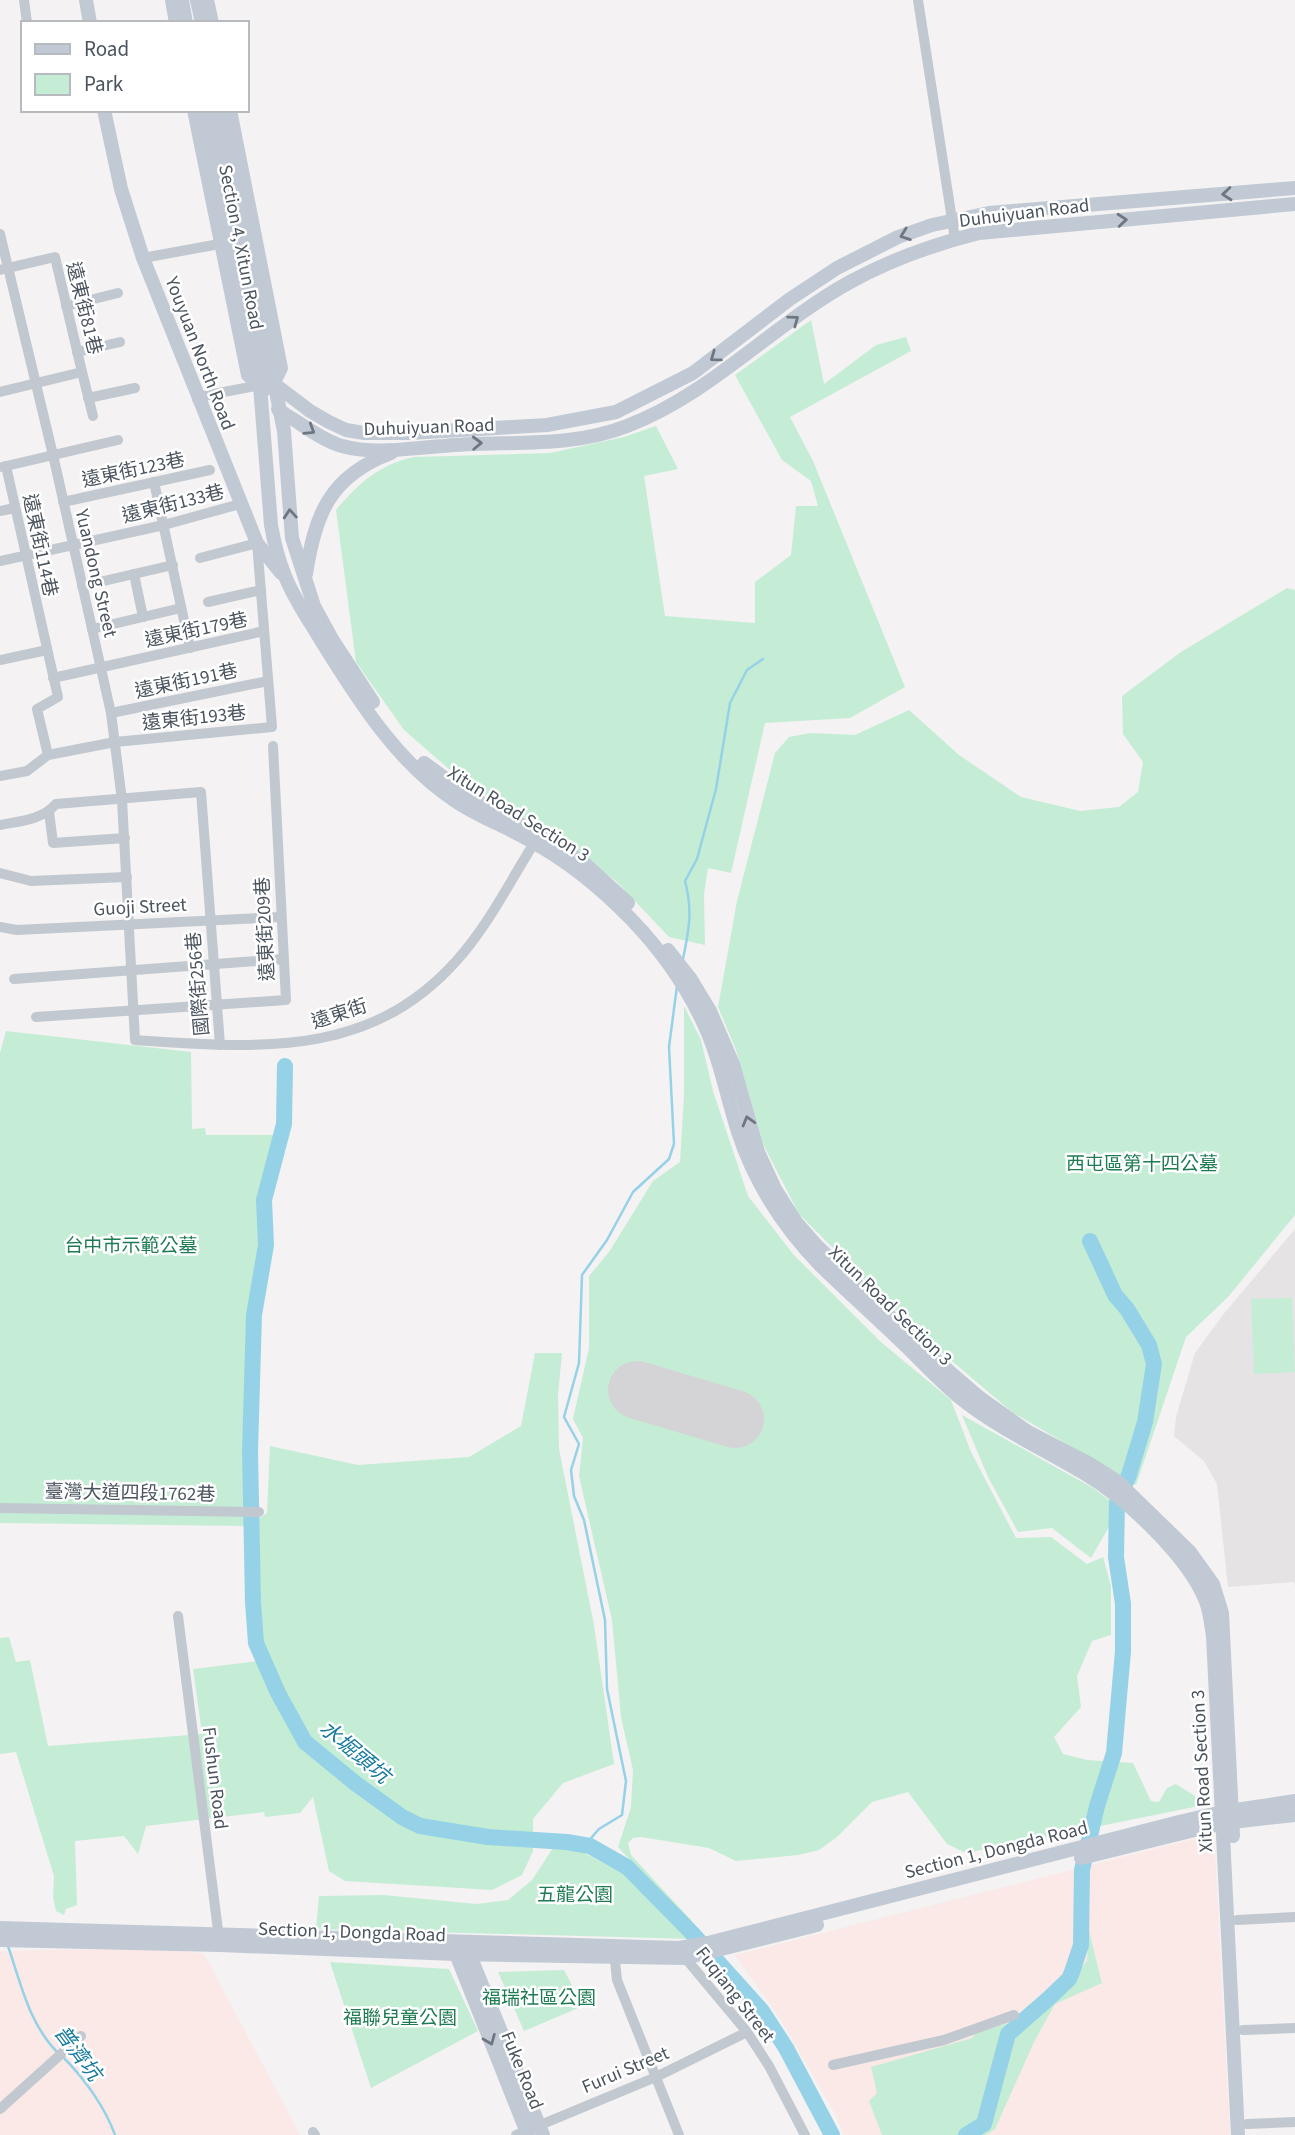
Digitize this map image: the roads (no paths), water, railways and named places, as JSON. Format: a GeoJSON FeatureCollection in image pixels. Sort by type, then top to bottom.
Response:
{"type":"FeatureCollection","features":[{"type":"Feature","properties":{"kind":"street"},"geometry":{"type":"LineString","coordinates":[[24,0],[27,21]]}},
{"type":"Feature","properties":{"kind":"street"},"geometry":{"type":"LineString","coordinates":[[86,0],[90,21]]}},
{"type":"Feature","properties":{"kind":"street"},"geometry":{"type":"LineString","coordinates":[[172,0],[176,21]]}},
{"type":"Feature","properties":{"kind":"street"},"geometry":{"type":"LineString","coordinates":[[182,0],[186,21]]}},
{"type":"Feature","properties":{"kind":"street"},"geometry":{"type":"LineString","coordinates":[[197,0],[202,21]]}},
{"type":"Feature","properties":{"kind":"street"},"geometry":{"type":"LineString","coordinates":[[207,0],[212,21]]}},
{"type":"Feature","properties":{"kind":"street"},"geometry":{"type":"LineString","coordinates":[[918,0],[955,239]]}},
{"type":"Feature","properties":{"kind":"street","name":"Youyuan North Road"},"geometry":{"type":"LineString","coordinates":[[104,112],[121,189],[143,258],[197,399],[257,544],[285,577]]}},
{"type":"Feature","properties":{"kind":"street","name":"Section 4, Xitun Road"},"geometry":{"type":"LineString","coordinates":[[194,112],[247,375],[267,384]]}},
{"type":"Feature","properties":{"kind":"street","name":"Section 4, Xitun Road"},"geometry":{"type":"LineString","coordinates":[[205,112],[267,384],[280,411],[292,538],[305,580]]}},
{"type":"Feature","properties":{"kind":"street","name":"Section 4, Xitun Road"},"geometry":{"type":"LineString","coordinates":[[219,112],[267,384],[261,412],[271,525],[285,577]]}},
{"type":"Feature","properties":{"kind":"street","name":"Section 4, Xitun Road"},"geometry":{"type":"LineString","coordinates":[[230,112],[281,368],[267,384]]}},
{"type":"Feature","properties":{"kind":"street","name":"Duhuiyuan Road"},"geometry":{"type":"LineString","coordinates":[[267,384],[329,422],[346,430],[364,433],[547,425],[616,412],[692,373],[790,299],[837,268],[898,236],[989,213],[1295,188]]}},
{"type":"Feature","properties":{"kind":"street","name":"Duhuiyuan Road"},"geometry":{"type":"LineString","coordinates":[[280,411],[312,432],[343,446],[384,450],[477,443],[554,442],[594,435],[626,426],[691,395],[802,313],[850,282],[899,259],[955,239],[979,233],[1295,204]]}},
{"type":"Feature","properties":{"kind":"street","name":"Yuandong Street"},"geometry":{"type":"LineString","coordinates":[[0,234],[4,269],[36,383],[111,713],[122,800],[129,924]]}},
{"type":"Feature","properties":{"kind":"street"},"geometry":{"type":"LineString","coordinates":[[143,258],[214,245]]}},
{"type":"Feature","properties":{"kind":"street","name":"遠東街81巷"},"geometry":{"type":"LineString","coordinates":[[4,269],[55,257],[93,416]]}},
{"type":"Feature","properties":{"kind":"street"},"geometry":{"type":"LineString","coordinates":[[66,306],[118,293]]}},
{"type":"Feature","properties":{"kind":"street"},"geometry":{"type":"LineString","coordinates":[[77,352],[120,342]]}},
{"type":"Feature","properties":{"kind":"street","name":"遠東街81巷"},"geometry":{"type":"LineString","coordinates":[[0,392],[82,372]]}},
{"type":"Feature","properties":{"kind":"street"},"geometry":{"type":"LineString","coordinates":[[197,399],[267,384]]}},
{"type":"Feature","properties":{"kind":"street"},"geometry":{"type":"LineString","coordinates":[[88,398],[135,388]]}},
{"type":"Feature","properties":{"kind":"street","name":"遠東街114巷"},"geometry":{"type":"LineString","coordinates":[[52,678],[26,555],[3,467],[118,440]]}},
{"type":"Feature","properties":{"kind":"street"},"geometry":{"type":"LineString","coordinates":[[285,577],[305,580],[313,532],[319,516],[335,491],[376,459],[409,449]]}},
{"type":"Feature","properties":{"kind":"street","name":"遠東街123巷"},"geometry":{"type":"LineString","coordinates":[[63,502],[210,470]]}},
{"type":"Feature","properties":{"kind":"street"},"geometry":{"type":"LineString","coordinates":[[154,482],[190,648]]}},
{"type":"Feature","properties":{"kind":"street"},"geometry":{"type":"LineString","coordinates":[[240,505],[252,518],[258,518],[264,514],[269,489]]}},
{"type":"Feature","properties":{"kind":"street","name":"遠東街133巷"},"geometry":{"type":"LineString","coordinates":[[0,561],[164,525],[240,505]]}},
{"type":"Feature","properties":{"kind":"street"},"geometry":{"type":"LineString","coordinates":[[0,511],[15,508]]}},
{"type":"Feature","properties":{"kind":"street"},"geometry":{"type":"LineString","coordinates":[[200,558],[257,544],[268,681]]}},
{"type":"Feature","properties":{"kind":"street"},"geometry":{"type":"LineString","coordinates":[[82,586],[173,565]]}},
{"type":"Feature","properties":{"kind":"street"},"geometry":{"type":"LineString","coordinates":[[134,574],[143,617]]}},
{"type":"Feature","properties":{"kind":"street","name":"Xitun Road Section 3"},"geometry":{"type":"LineString","coordinates":[[285,577],[328,651],[396,749],[457,802],[537,838],[590,880],[632,920],[669,966],[701,1018],[721,1068],[738,1132],[752,1167],[784,1223],[796,1238],[957,1395],[991,1421],[1091,1477],[1114,1493],[1143,1519],[1181,1560],[1207,1603],[1213,1636],[1237,1920],[1245,2131]]}},
{"type":"Feature","properties":{"kind":"street","name":"Xitun Road Section 3"},"geometry":{"type":"LineString","coordinates":[[305,580],[314,606],[332,639],[400,740],[443,779],[462,792],[585,864],[635,911],[690,978],[710,1011],[733,1064],[764,1165],[796,1222],[817,1246],[929,1354],[980,1398],[1028,1432],[1090,1464],[1118,1482],[1190,1552],[1213,1584],[1222,1613],[1227,1817],[1245,2131]]}},
{"type":"Feature","properties":{"kind":"street"},"geometry":{"type":"LineString","coordinates":[[208,602],[261,590]]}},
{"type":"Feature","properties":{"kind":"street"},"geometry":{"type":"LineString","coordinates":[[92,629],[181,608]]}},
{"type":"Feature","properties":{"kind":"street","name":"遠東街179巷"},"geometry":{"type":"LineString","coordinates":[[52,678],[264,631]]}},
{"type":"Feature","properties":{"kind":"street"},"geometry":{"type":"LineString","coordinates":[[0,658],[47,650]]}},
{"type":"Feature","properties":{"kind":"street"},"geometry":{"type":"LineString","coordinates":[[48,755],[37,709],[58,697],[52,678]]}},
{"type":"Feature","properties":{"kind":"street","name":"遠東街191巷"},"geometry":{"type":"LineString","coordinates":[[111,713],[268,681]]}},
{"type":"Feature","properties":{"kind":"street","name":"遠東街193巷"},"geometry":{"type":"LineString","coordinates":[[115,742],[272,727],[268,681]]}},
{"type":"Feature","properties":{"kind":"street"},"geometry":{"type":"LineString","coordinates":[[0,776],[27,771],[48,755],[115,742]]}},
{"type":"Feature","properties":{"kind":"street","name":"遠東街209巷"},"geometry":{"type":"LineString","coordinates":[[36,1017],[286,1000],[273,747]]}},
{"type":"Feature","properties":{"kind":"street","name":"國際街256巷"},"geometry":{"type":"LineString","coordinates":[[122,800],[201,792],[220,1045]]}},
{"type":"Feature","properties":{"kind":"street"},"geometry":{"type":"LineString","coordinates":[[0,825],[35,818],[53,808],[122,800]]}},
{"type":"Feature","properties":{"kind":"street"},"geometry":{"type":"LineString","coordinates":[[53,808],[53,843],[124,838]]}},
{"type":"Feature","properties":{"kind":"street","name":"遠東街"},"geometry":{"type":"LineString","coordinates":[[129,924],[135,1040],[237,1046],[324,1039],[355,1029],[400,1008],[433,984],[482,928],[537,838]]}},
{"type":"Feature","properties":{"kind":"street"},"geometry":{"type":"LineString","coordinates":[[0,873],[31,881],[127,877]]}},
{"type":"Feature","properties":{"kind":"street","name":"Guoji Street"},"geometry":{"type":"LineString","coordinates":[[0,927],[17,930],[281,916]]}},
{"type":"Feature","properties":{"kind":"street"},"geometry":{"type":"LineString","coordinates":[[14,979],[284,959]]}},
{"type":"Feature","properties":{"kind":"street","name":"臺灣大道四段1762巷"},"geometry":{"type":"LineString","coordinates":[[0,1508],[259,1512]]}},
{"type":"Feature","properties":{"kind":"street","name":"Fushun Road"},"geometry":{"type":"LineString","coordinates":[[178,1616],[219,1939]]}},
{"type":"Feature","properties":{"kind":"street","name":"Section 1, Dongda Road"},"geometry":{"type":"LineString","coordinates":[[0,1940],[219,1939],[461,1950],[682,1953],[947,1881],[1078,1854],[1295,1801]]}},
{"type":"Feature","properties":{"kind":"street","name":"Section 1, Dongda Road"},"geometry":{"type":"LineString","coordinates":[[1227,1817],[1295,1815]]}},
{"type":"Feature","properties":{"kind":"street"},"geometry":{"type":"LineString","coordinates":[[1237,1920],[1295,1917]]}},
{"type":"Feature","properties":{"kind":"street","name":"Section 1, Dongda Road"},"geometry":{"type":"LineString","coordinates":[[0,1928],[161,1938]]}},
{"type":"Feature","properties":{"kind":"street","name":"Fuke Road"},"geometry":{"type":"LineString","coordinates":[[461,1950],[530,2132]]}},
{"type":"Feature","properties":{"kind":"street"},"geometry":{"type":"LineString","coordinates":[[614,1952],[617,1980],[679,2135]]}},
{"type":"Feature","properties":{"kind":"street","name":"Fuqiang Street"},"geometry":{"type":"LineString","coordinates":[[682,1953],[747,2032],[769,2066],[805,2135]]}},
{"type":"Feature","properties":{"kind":"street"},"geometry":{"type":"LineString","coordinates":[[833,2065],[944,2040],[1014,2015]]}},
{"type":"Feature","properties":{"kind":"street"},"geometry":{"type":"LineString","coordinates":[[1243,2030],[1295,2028]]}},
{"type":"Feature","properties":{"kind":"street","name":"Furui Street"},"geometry":{"type":"LineString","coordinates":[[530,2132],[656,2077],[747,2032]]}},
{"type":"Feature","properties":{"kind":"street"},"geometry":{"type":"LineString","coordinates":[[0,2109],[81,2036]]}},
{"type":"Feature","properties":{"kind":"street"},"geometry":{"type":"LineString","coordinates":[[1245,2131],[1295,2122]]}},
{"type":"Feature","properties":{"kind":"waterway"},"geometry":{"type":"LineString","coordinates":[[683,959],[689,920],[685,881],[697,859],[716,789],[730,703],[747,670],[763,659]]}},
{"type":"Feature","properties":{"kind":"waterway"},"geometry":{"type":"LineString","coordinates":[[585,1845],[599,1829],[622,1815],[626,1781],[607,1689],[605,1620],[584,1520],[574,1496],[571,1470],[579,1444],[564,1417],[579,1363],[582,1275],[607,1240],[633,1192],[669,1159],[674,1144],[669,1047],[677,986]]}},
{"type":"Feature","properties":{"kind":"waterway","name":"水堀頭坑"},"geometry":{"type":"LineString","coordinates":[[285,1066],[284,1124],[264,1200],[266,1245],[254,1315],[250,1451],[256,1643],[278,1693],[305,1742],[355,1783],[402,1817],[420,1826],[488,1837],[590,1846],[627,1867],[692,1933],[762,2011],[786,2048],[832,2135]]}},
{"type":"Feature","properties":{"kind":"waterway"},"geometry":{"type":"LineString","coordinates":[[966,2135],[984,2124],[1008,2034],[1069,1979],[1072,1972],[1081,1945],[1082,1870],[1097,1806],[1114,1753],[1123,1651],[1123,1604],[1116,1557],[1117,1502],[1129,1475],[1145,1422],[1154,1364],[1149,1345],[1115,1295],[1090,1241]]}},
{"type":"Feature","properties":{"kind":"waterway","name":"普濟坑"},"geometry":{"type":"LineString","coordinates":[[8,1946],[33,2016],[48,2042],[58,2053]]}},
{"type":"Feature","properties":{"kind":"waterway","name":"普濟坑"},"geometry":{"type":"LineString","coordinates":[[63,2057],[93,2093],[115,2135]]}},
{"type":"Feature","properties":{"kind":"park label","name":"西屯區第十四公墓"},"geometry":{"type":"Point","coordinates":[1142,1163]}},
{"type":"Feature","properties":{"kind":"park label","name":"台中市示範公墓"},"geometry":{"type":"Point","coordinates":[131,1245]}},
{"type":"Feature","properties":{"kind":"park label","name":"五龍公園"},"geometry":{"type":"Point","coordinates":[575,1894]}},
{"type":"Feature","properties":{"kind":"park label","name":"福瑞社區公園"},"geometry":{"type":"Point","coordinates":[539,1997]}},
{"type":"Feature","properties":{"kind":"park label","name":"福聯兒童公園"},"geometry":{"type":"Point","coordinates":[400,2017]}}]}
